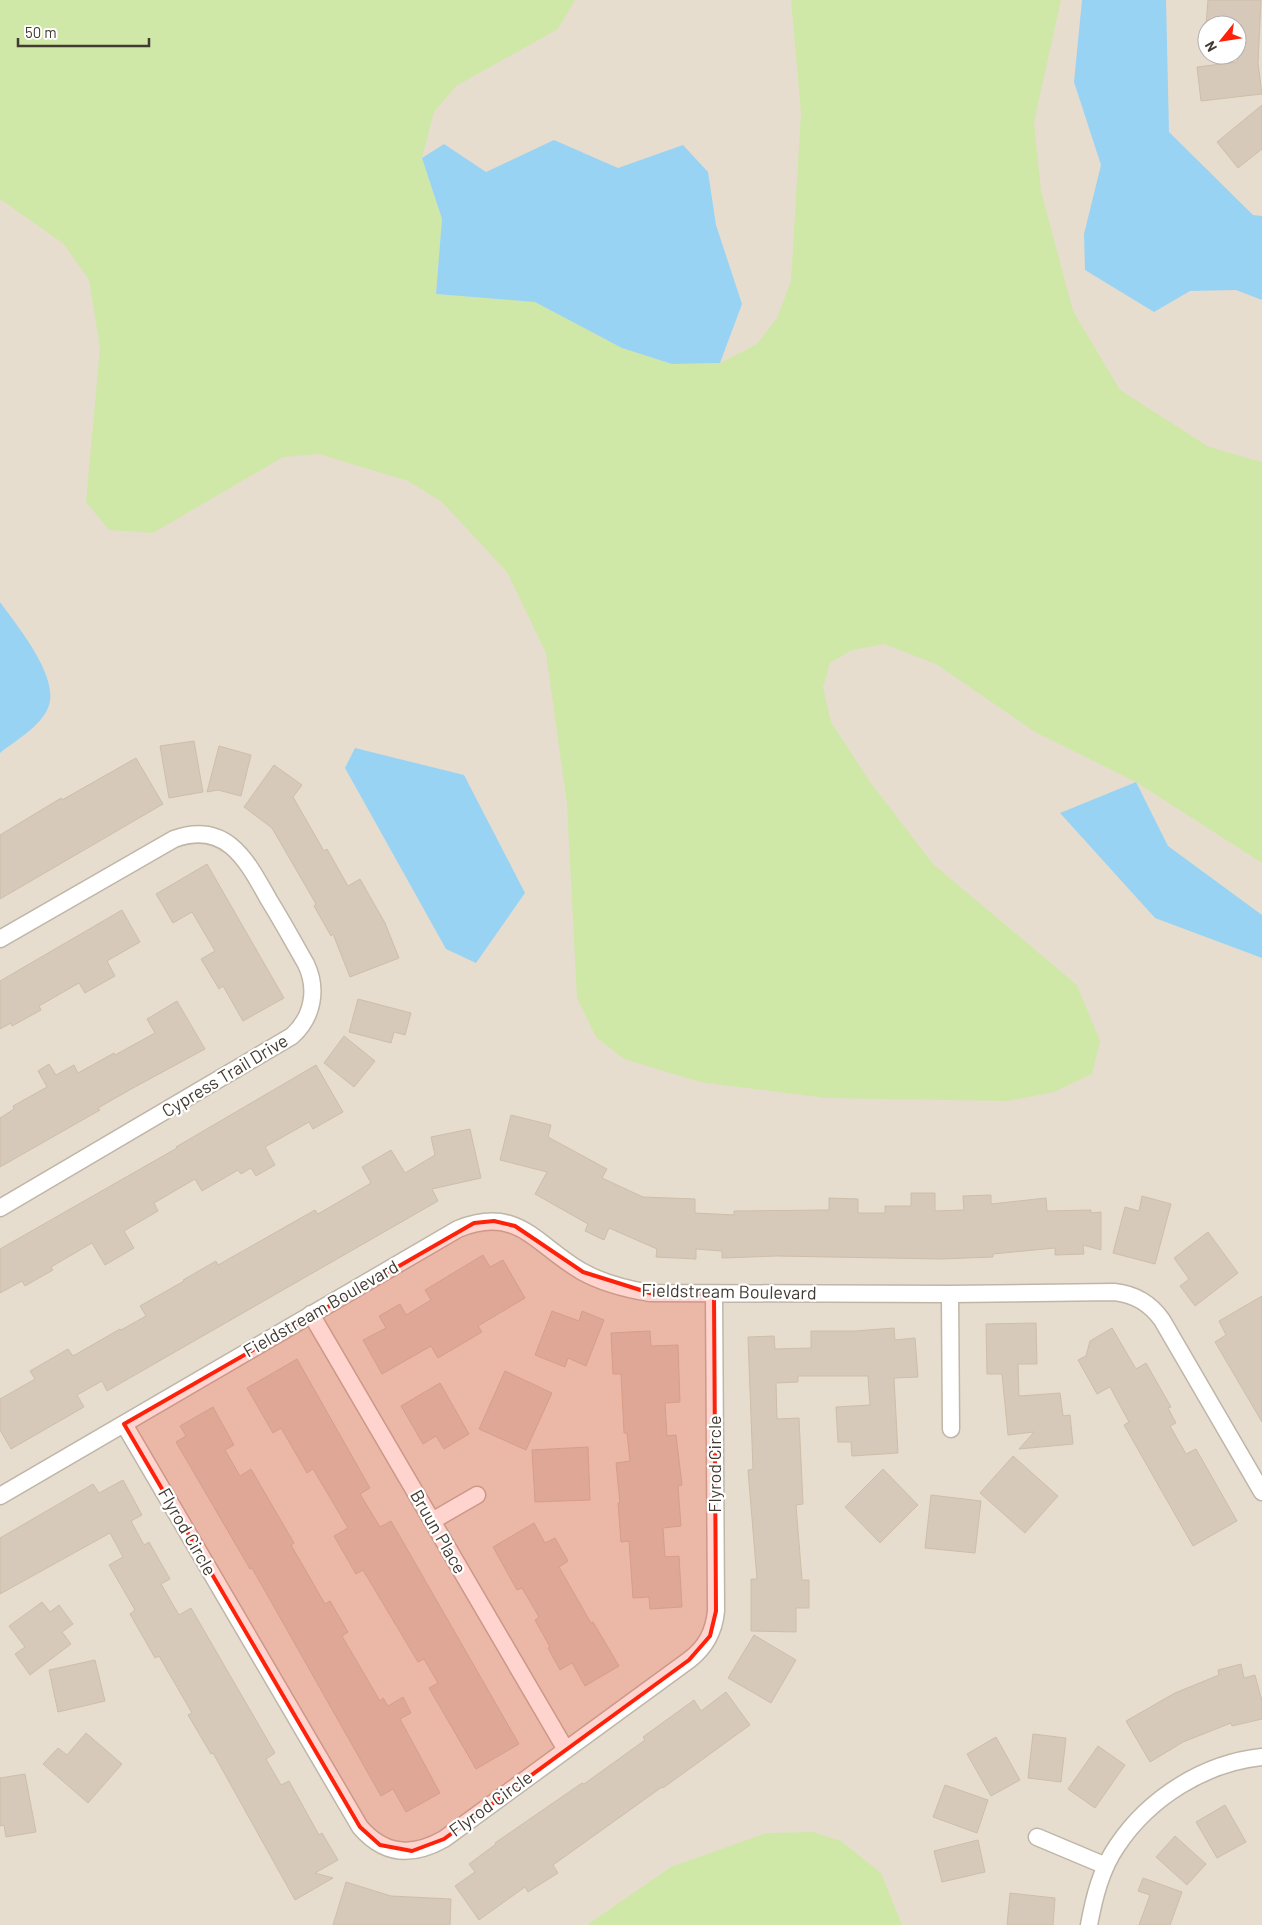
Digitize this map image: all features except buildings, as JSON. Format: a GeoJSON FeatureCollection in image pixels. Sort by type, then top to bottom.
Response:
{"type":"FeatureCollection","features":[{"type":"Feature","properties":{"kind":"street","name":"Cypress Trail Drive"},"geometry":{"type":"LineString","coordinates":[[0,939],[174,838],[189,834],[210,836],[229,844],[247,861],[306,964],[312,977],[313,992],[312,1005],[306,1020],[292,1036],[0,1208]]}},
{"type":"Feature","properties":{"kind":"street","name":"Fieldstream Boulevard"},"geometry":{"type":"LineString","coordinates":[[0,1496],[458,1229],[474,1223],[494,1221],[507,1223],[523,1230],[579,1270],[623,1288],[664,1294],[1114,1292],[1129,1295],[1153,1309],[1162,1320],[1262,1492]]}},
{"type":"Feature","properties":{"kind":"street","name":"Flyrod Circle"},"geometry":{"type":"LineString","coordinates":[[124,1424],[360,1826],[373,1840],[387,1848],[400,1851],[422,1849],[436,1844],[566,1750],[694,1656],[706,1643],[713,1628],[716,1611],[714,1294]]}},
{"type":"Feature","properties":{"kind":"street"},"geometry":{"type":"LineString","coordinates":[[950,1294],[951,1429]]}},
{"type":"Feature","properties":{"kind":"street","name":"Bruun Place"},"geometry":{"type":"LineString","coordinates":[[311,1314],[566,1750]]}},
{"type":"Feature","properties":{"kind":"street"},"geometry":{"type":"LineString","coordinates":[[432,1521],[477,1496]]}},
{"type":"Feature","properties":{"kind":"street"},"geometry":{"type":"LineString","coordinates":[[1089,1925],[1093,1904],[1106,1866],[1116,1847],[1130,1829],[1150,1809],[1196,1776],[1221,1766],[1262,1757]]}},
{"type":"Feature","properties":{"kind":"street"},"geometry":{"type":"LineString","coordinates":[[1037,1837],[1106,1866]]}},
{"type":"Feature","properties":{"kind":"highlighted area"},"geometry":{"type":"Polygon","coordinates":[[[494,1221],[515,1226],[583,1272],[650,1293],[714,1294],[716,1611],[710,1636],[689,1660],[444,1839],[412,1851],[380,1845],[360,1827],[124,1424],[474,1223],[494,1221]]]}},
{"type":"Feature","properties":{"kind":"shaded area"},"geometry":{"type":"Polygon","coordinates":[[[0,0],[1262,0],[1262,1925],[0,1925],[0,0]]]}},
{"type":"Feature","properties":{"kind":"green space"},"geometry":{"type":"Polygon","coordinates":[[[0,0],[575,0],[558,29],[456,86],[434,112],[422,158],[442,219],[436,294],[535,302],[622,348],[672,364],[720,363],[757,344],[777,318],[791,281],[801,113],[791,0],[1061,0],[1034,122],[1041,191],[1073,311],[1120,390],[1209,447],[1262,462],[1262,863],[1136,782],[1035,732],[936,664],[884,644],[852,650],[830,663],[823,687],[831,722],[870,782],[933,864],[1077,985],[1100,1041],[1092,1074],[1054,1092],[1007,1101],[826,1098],[700,1082],[624,1059],[596,1037],[577,998],[567,804],[546,653],[507,572],[442,502],[408,481],[319,454],[283,457],[153,533],[109,530],[86,502],[100,348],[89,280],[64,244],[0,199],[0,0]]]}},
{"type":"Feature","properties":{"kind":"green space"},"geometry":{"type":"Polygon","coordinates":[[[813,1832],[841,1841],[881,1873],[902,1925],[587,1925],[671,1867],[766,1833],[813,1832]]]}},
{"type":"Feature","properties":{"kind":"water"},"geometry":{"type":"Polygon","coordinates":[[[1082,0],[1166,0],[1169,132],[1253,215],[1262,216],[1262,300],[1236,290],[1190,291],[1154,312],[1085,270],[1084,234],[1101,165],[1074,82],[1082,0]]]}},
{"type":"Feature","properties":{"kind":"water"},"geometry":{"type":"Polygon","coordinates":[[[554,140],[618,168],[683,145],[708,172],[716,225],[742,304],[720,363],[672,364],[622,348],[535,302],[436,294],[442,219],[422,158],[444,144],[486,172],[554,140]]]}},
{"type":"Feature","properties":{"kind":"water"},"geometry":{"type":"Polygon","coordinates":[[[0,602],[26,638],[43,668],[50,696],[48,708],[39,721],[27,733],[0,753],[0,602]]]}},
{"type":"Feature","properties":{"kind":"water"},"geometry":{"type":"Polygon","coordinates":[[[355,748],[464,775],[525,893],[476,963],[446,949],[345,768],[355,748]]]}},
{"type":"Feature","properties":{"kind":"water"},"geometry":{"type":"Polygon","coordinates":[[[1136,782],[1168,846],[1262,915],[1262,958],[1155,918],[1060,813],[1136,782]]]}}]}
